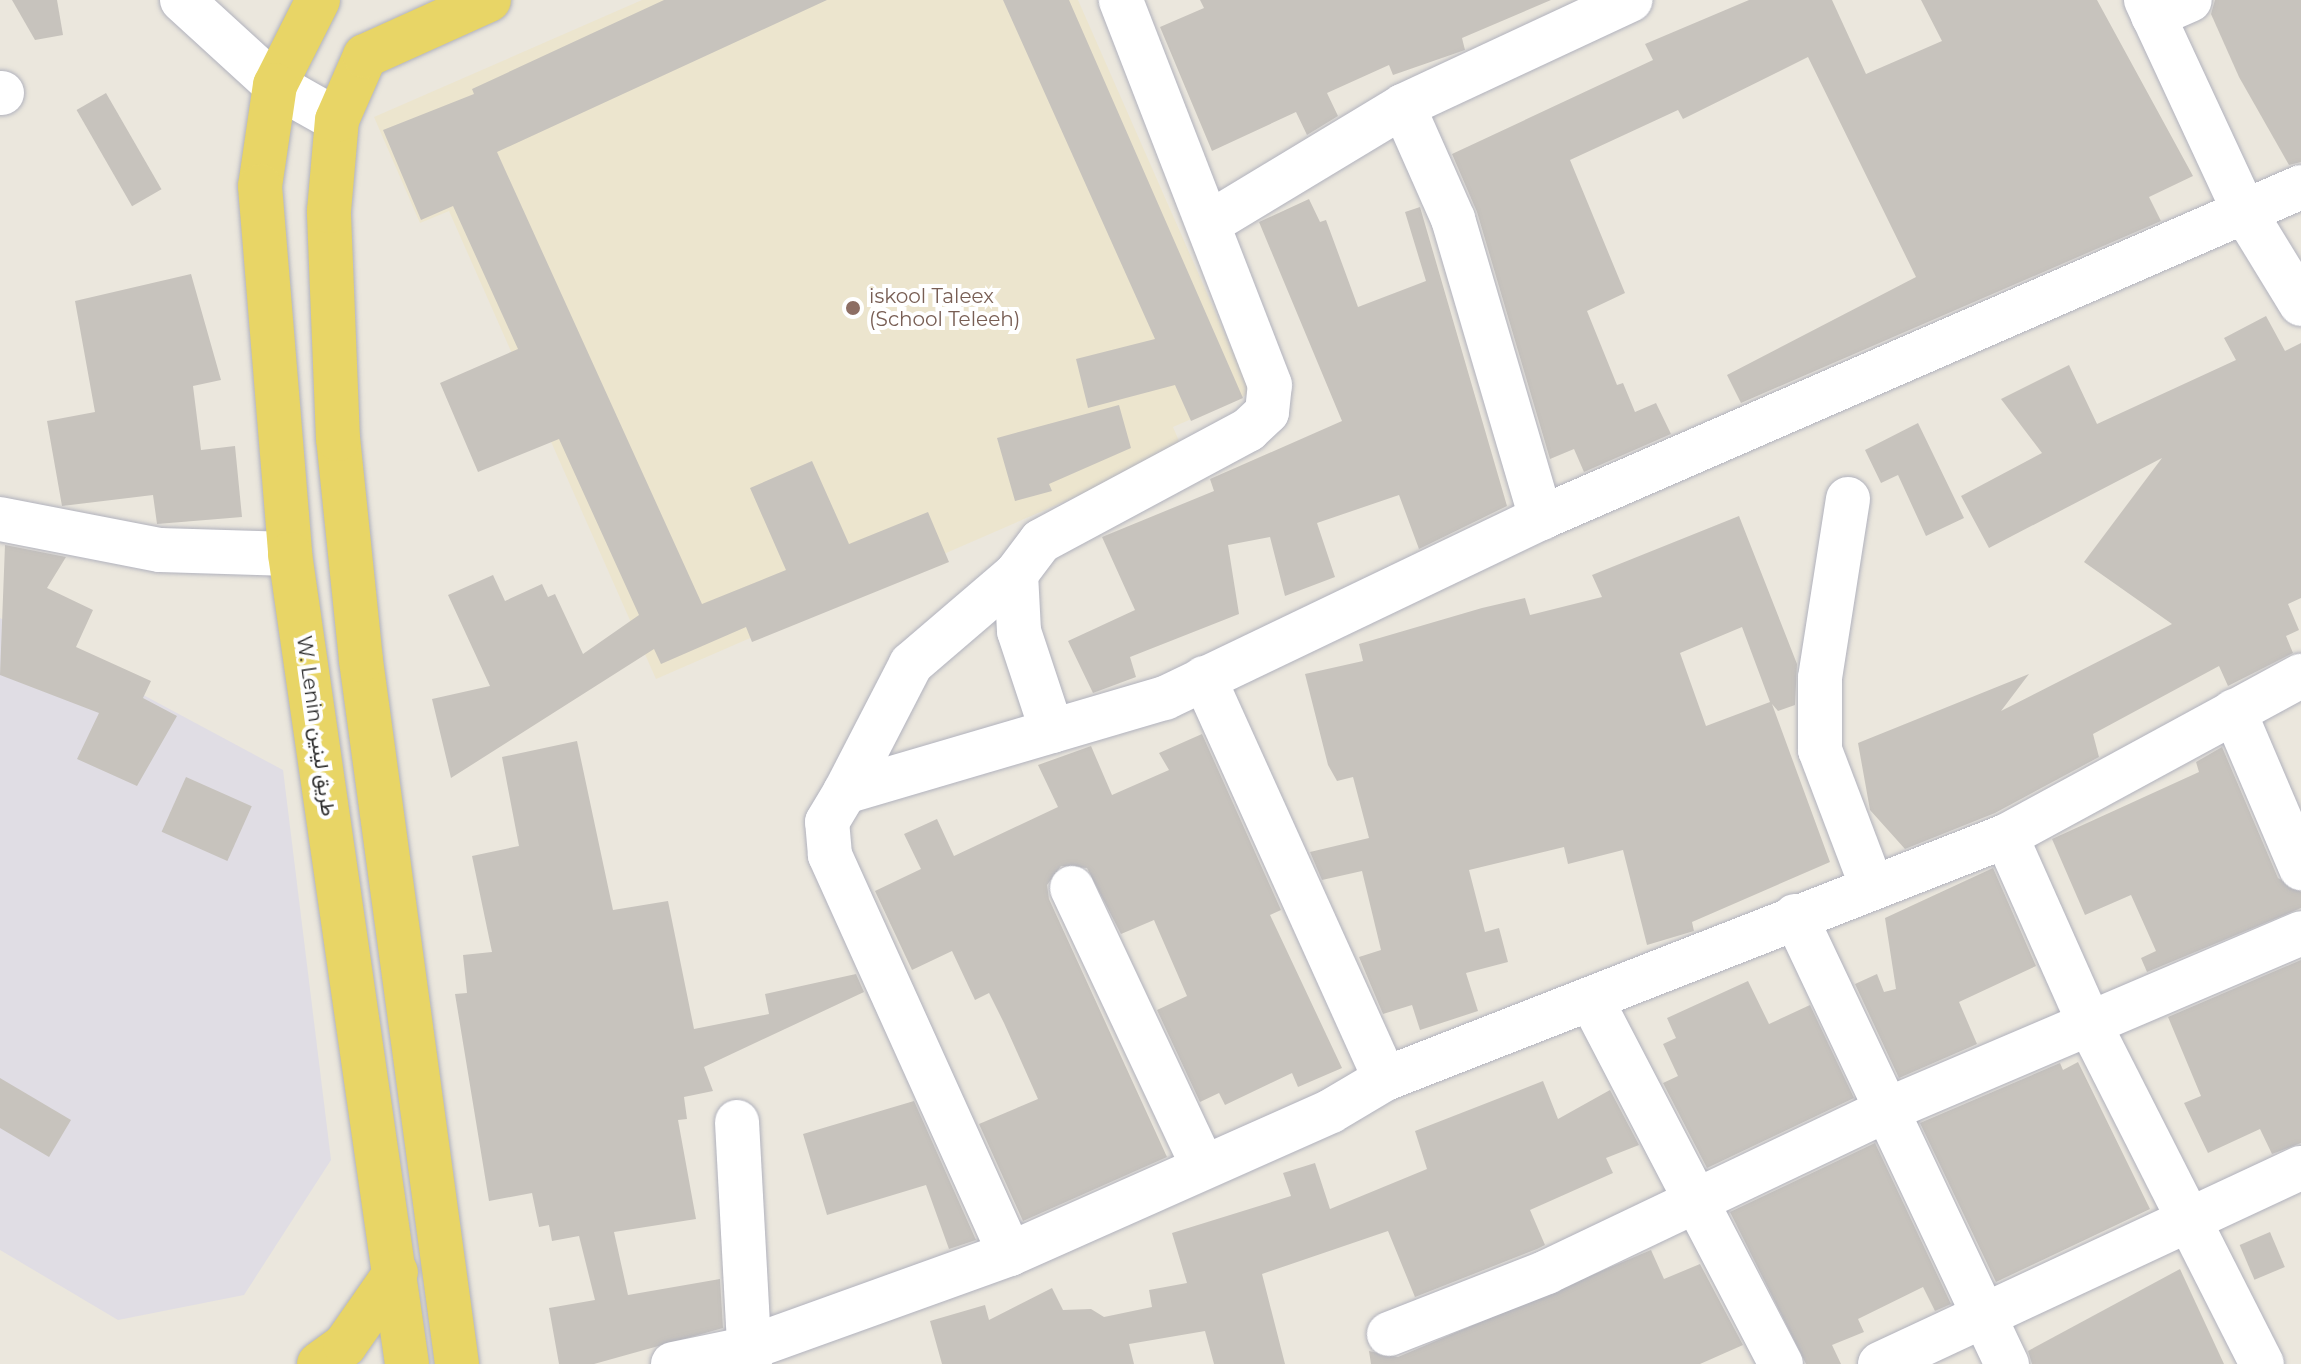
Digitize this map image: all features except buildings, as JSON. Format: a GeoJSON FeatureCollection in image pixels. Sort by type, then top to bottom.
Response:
{"type":"FeatureCollection","features":[{"type":"Feature","properties":{"kind":"main road","name":"W. Lenin طريق لينين"},"geometry":{"type":"LineString","coordinates":[[318,0],[275,85],[260,186],[290,554],[407,1364]]}},
{"type":"Feature","properties":{"kind":"main road"},"geometry":{"type":"LineString","coordinates":[[457,1364],[388,882],[338,439],[329,211],[337,120],[365,56],[489,0]]}},
{"type":"Feature","properties":{"kind":"main road"},"geometry":{"type":"LineString","coordinates":[[281,436],[338,439]]}},
{"type":"Feature","properties":{"kind":"main road"},"geometry":{"type":"LineString","coordinates":[[319,1364],[345,1345],[396,1272]]}},
{"type":"Feature","properties":{"kind":"street"},"geometry":{"type":"LineString","coordinates":[[182,0],[275,85],[337,120]]}},
{"type":"Feature","properties":{"kind":"street"},"geometry":{"type":"LineString","coordinates":[[1010,1254],[830,855],[827,822],[911,664],[1016,574],[1041,541],[1235,437],[1267,412],[1270,385],[1261,351],[1121,0]]}},
{"type":"Feature","properties":{"kind":"street"},"geometry":{"type":"LineString","coordinates":[[1211,222],[1403,106],[1630,0]]}},
{"type":"Feature","properties":{"kind":"street"},"geometry":{"type":"LineString","coordinates":[[2163,5],[2244,211],[2301,304]]}},
{"type":"Feature","properties":{"kind":"street"},"geometry":{"type":"LineString","coordinates":[[1403,106],[1453,219],[1541,518]]}},
{"type":"Feature","properties":{"kind":"street"},"geometry":{"type":"LineString","coordinates":[[845,792],[1165,698],[1541,518],[2301,187]]}},
{"type":"Feature","properties":{"kind":"street"},"geometry":{"type":"LineString","coordinates":[[1848,499],[1820,678],[1820,750],[1872,887]]}},
{"type":"Feature","properties":{"kind":"street"},"geometry":{"type":"LineString","coordinates":[[0,519],[160,550],[290,554]]}},
{"type":"Feature","properties":{"kind":"street"},"geometry":{"type":"LineString","coordinates":[[1016,574],[1019,631],[1052,731]]}},
{"type":"Feature","properties":{"kind":"street"},"geometry":{"type":"LineString","coordinates":[[673,1364],[748,1356],[1010,1254],[1203,1167],[1385,1079],[1592,1001],[1795,916],[2006,836],[2301,676]]}},
{"type":"Feature","properties":{"kind":"street"},"geometry":{"type":"LineString","coordinates":[[1204,678],[1385,1079]]}},
{"type":"Feature","properties":{"kind":"street"},"geometry":{"type":"LineString","coordinates":[[2234,711],[2301,868]]}},
{"type":"Feature","properties":{"kind":"street"},"geometry":{"type":"LineString","coordinates":[[2006,836],[2090,1025],[2195,1221],[2262,1364]]}},
{"type":"Feature","properties":{"kind":"street"},"geometry":{"type":"LineString","coordinates":[[1072,888],[1203,1167]]}},
{"type":"Feature","properties":{"kind":"street"},"geometry":{"type":"LineString","coordinates":[[1795,916],[1889,1109],[2007,1364]]}},
{"type":"Feature","properties":{"kind":"street"},"geometry":{"type":"LineString","coordinates":[[1389,1334],[1697,1206],[1889,1109],[2301,933]]}},
{"type":"Feature","properties":{"kind":"street"},"geometry":{"type":"LineString","coordinates":[[1592,1001],[1781,1364]]}},
{"type":"Feature","properties":{"kind":"street"},"geometry":{"type":"LineString","coordinates":[[737,1122],[748,1356]]}},
{"type":"Feature","properties":{"kind":"street"},"geometry":{"type":"LineString","coordinates":[[1880,1364],[2195,1221],[2301,1168]]}},
{"type":"Feature","properties":{"kind":"shaded area","name":"iskool Taleex (School Teleeh)"},"geometry":{"type":"Polygon","coordinates":[[[642,0],[1078,0],[1251,393],[1173,427],[1183,450],[656,679],[449,211],[420,223],[374,117],[642,0]]]}},
{"type":"Feature","properties":{"kind":"shaded area"},"geometry":{"type":"Polygon","coordinates":[[[0,618],[283,770],[331,1160],[244,1295],[118,1320],[0,1250],[0,618]]]}},
{"type":"Feature","properties":{"kind":"place","name":"iskool Taleex (School Teleeh)"},"geometry":{"type":"Point","coordinates":[853,308]}}]}
